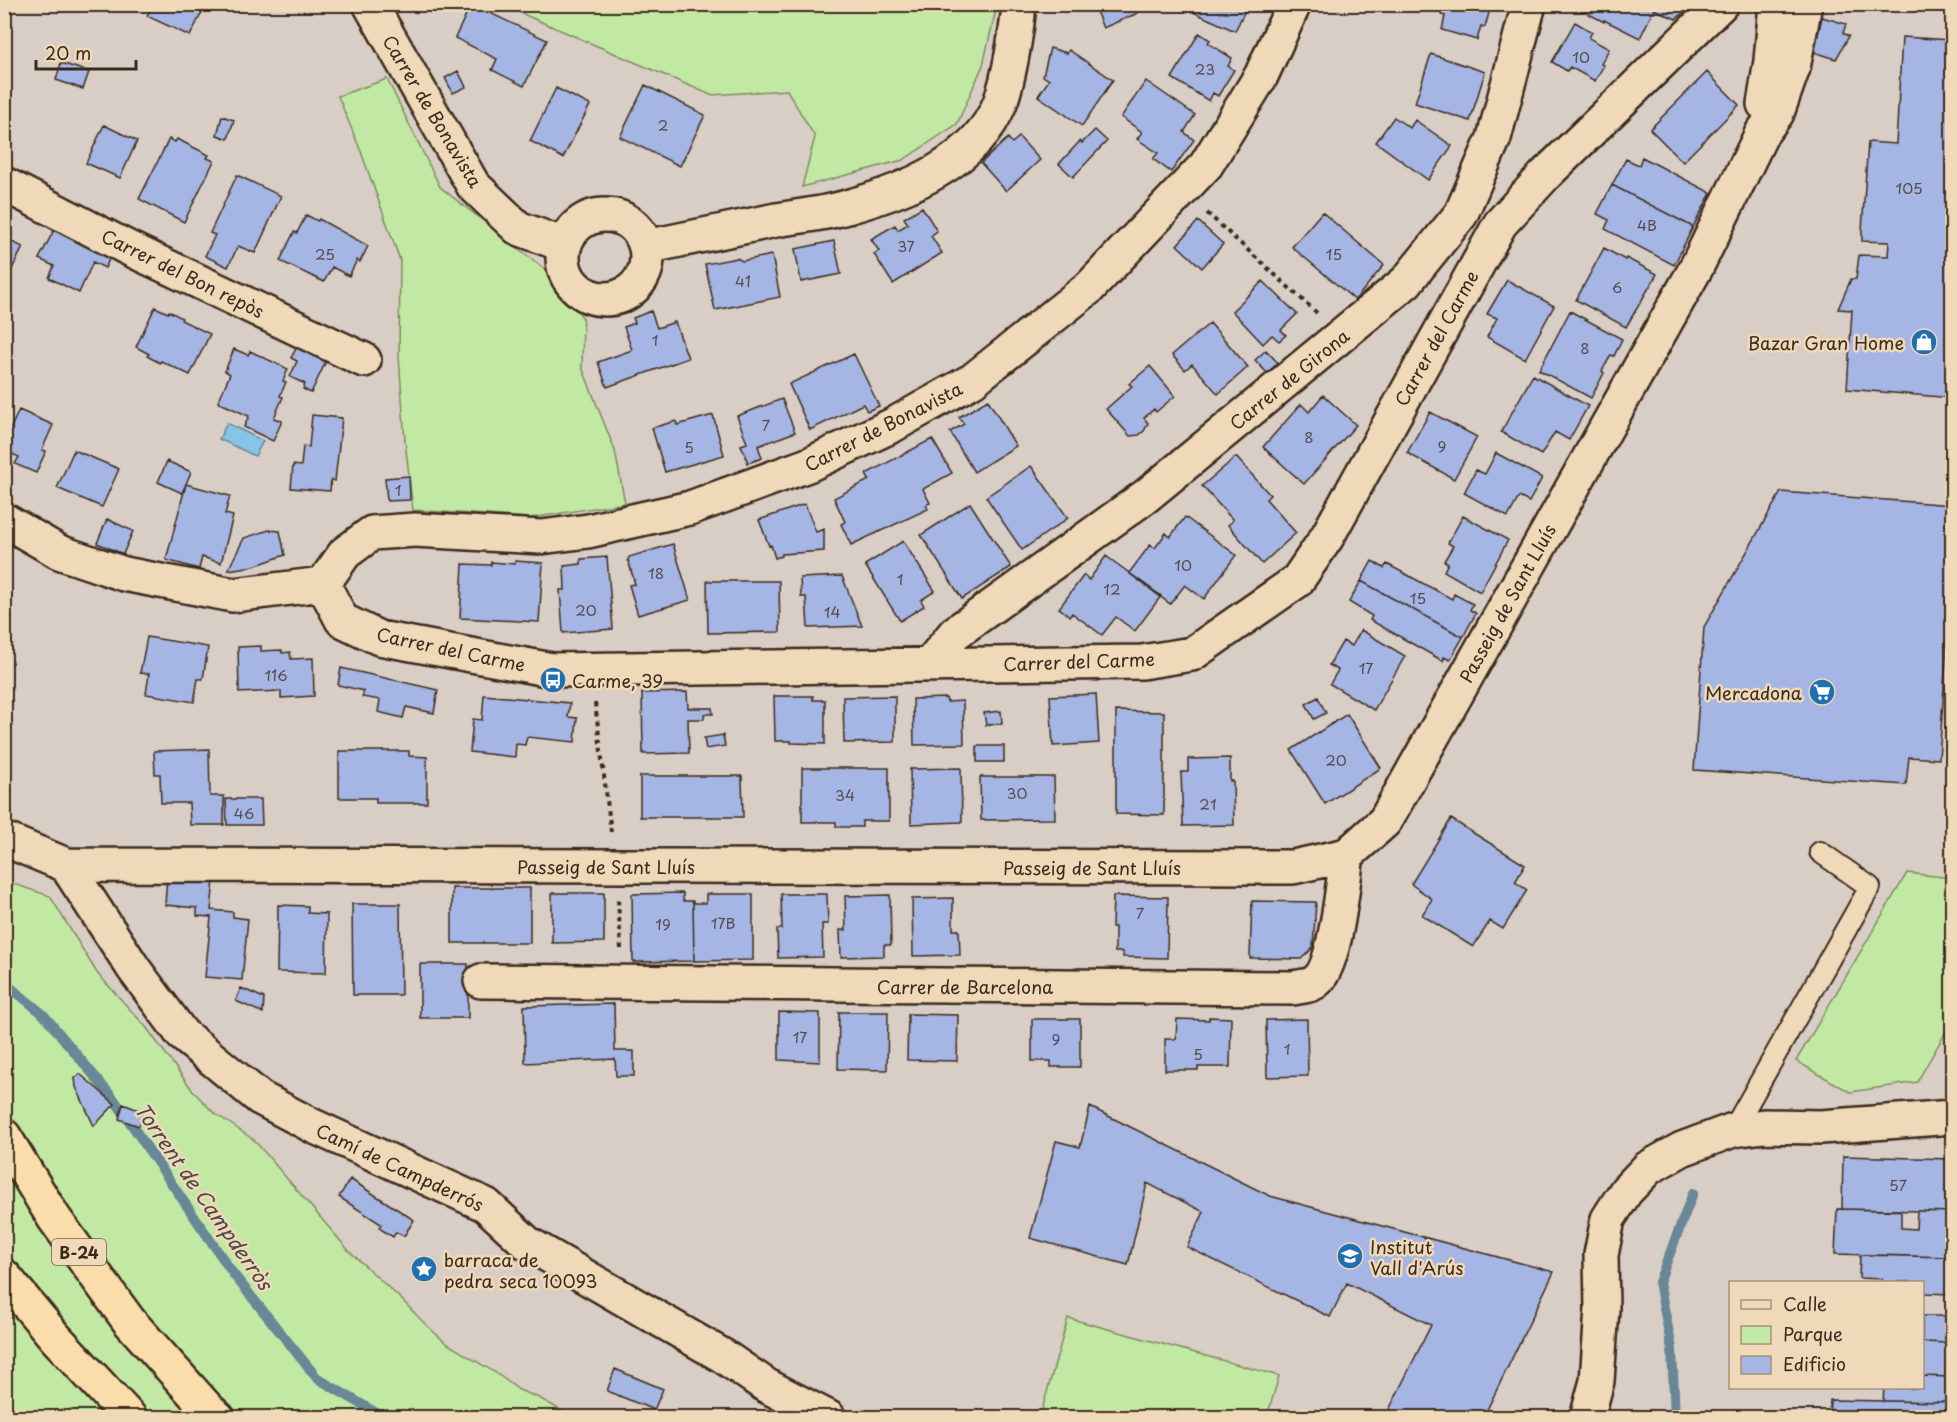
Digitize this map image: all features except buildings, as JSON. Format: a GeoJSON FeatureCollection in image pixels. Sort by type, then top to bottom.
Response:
{"type":"FeatureCollection","features":[{"type":"Feature","properties":{"kind":"highway","name":"B-24"},"geometry":{"type":"LineString","coordinates":[[4,1136],[54,1218],[129,1321],[218,1418]]}},
{"type":"Feature","properties":{"kind":"highway"},"geometry":{"type":"LineString","coordinates":[[4,1276],[54,1336],[130,1418]]}},
{"type":"Feature","properties":{"kind":"street","name":"Carrer de Bonavista"},"geometry":{"type":"LineString","coordinates":[[370,4],[473,185],[518,228],[564,245]]}},
{"type":"Feature","properties":{"kind":"street"},"geometry":{"type":"LineString","coordinates":[[646,247],[846,208],[896,191],[932,174],[960,156],[984,130],[1000,104],[1019,4]]}},
{"type":"Feature","properties":{"kind":"street","name":"Carrer de Bonavista"},"geometry":{"type":"LineString","coordinates":[[323,584],[345,554],[372,533],[415,530],[541,537],[588,531],[690,508],[808,465],[893,425],[973,380],[1090,287],[1206,165],[1261,76],[1294,4]]}},
{"type":"Feature","properties":{"kind":"street","name":"Carrer de Girona"},"geometry":{"type":"LineString","coordinates":[[929,665],[955,633],[1146,496],[1406,282],[1461,214],[1494,138],[1528,4]]}},
{"type":"Feature","properties":{"kind":"street","name":"Carrer del Carme"},"geometry":{"type":"LineString","coordinates":[[323,584],[342,620],[379,638],[552,670],[1142,662],[1192,654],[1297,581],[1327,537],[1500,224],[1545,174],[1721,4]]}},
{"type":"Feature","properties":{"kind":"street","name":"Passeig de Sant Lluís"},"geometry":{"type":"LineString","coordinates":[[1762,133],[1764,104],[1772,61],[1776,4]]}},
{"type":"Feature","properties":{"kind":"street","name":"Passeig de Sant Lluís"},"geometry":{"type":"LineString","coordinates":[[4,839],[66,865],[1293,867],[1347,855],[1385,821],[1695,268],[1762,133],[1777,113],[1793,68],[1805,4]]}},
{"type":"Feature","properties":{"kind":"street","name":"Carrer del Bon repòs"},"geometry":{"type":"LineString","coordinates":[[4,184],[128,248],[364,360]]}},
{"type":"Feature","properties":{"kind":"street"},"geometry":{"type":"LineString","coordinates":[[609,215],[623,219],[631,224],[641,236],[646,247],[647,262],[644,273],[636,286],[628,293],[614,299],[595,298],[577,290],[566,274],[562,259],[564,245],[571,232],[578,224],[591,217],[609,215]]}},
{"type":"Feature","properties":{"kind":"street"},"geometry":{"type":"LineString","coordinates":[[4,520],[59,552],[124,574],[234,595],[323,584]]}},
{"type":"Feature","properties":{"kind":"street","name":"Carrer de Barcelona"},"geometry":{"type":"LineString","coordinates":[[481,981],[1292,988],[1315,983],[1327,967],[1338,916],[1347,855]]}},
{"type":"Feature","properties":{"kind":"street","name":"Camí de Campderrós"},"geometry":{"type":"LineString","coordinates":[[66,865],[134,969],[182,1034],[260,1098],[313,1126],[486,1205],[527,1243],[723,1356],[767,1386],[829,1418]]}},
{"type":"Feature","properties":{"kind":"street"},"geometry":{"type":"LineString","coordinates":[[1587,1418],[1597,1381],[1602,1309],[1601,1255],[1608,1219],[1626,1191],[1648,1168],[1682,1149],[1733,1130],[1764,1126],[1821,1127],[1953,1117]]}},
{"type":"Feature","properties":{"kind":"lane"},"geometry":{"type":"LineString","coordinates":[[1733,1130],[1870,887],[1820,852]]}},
{"type":"Feature","properties":{"kind":"path"},"geometry":{"type":"LineString","coordinates":[[1183,190],[1342,336]]}},
{"type":"Feature","properties":{"kind":"path"},"geometry":{"type":"LineString","coordinates":[[591,669],[615,866],[624,983]]}},
{"type":"Feature","properties":{"kind":"green space"},"geometry":{"type":"Polygon","coordinates":[[[502,5],[997,5],[983,65],[957,124],[903,160],[802,187],[815,137],[787,90],[711,95],[502,5]]]}},
{"type":"Feature","properties":{"kind":"green space"},"geometry":{"type":"Polygon","coordinates":[[[387,79],[440,187],[547,271],[583,318],[582,367],[615,451],[625,503],[531,518],[413,510],[399,356],[400,260],[360,149],[338,96],[387,79]]]}},
{"type":"Feature","properties":{"kind":"green space"},"geometry":{"type":"Polygon","coordinates":[[[1907,873],[1952,878],[1952,1021],[1917,1082],[1850,1092],[1796,1061],[1907,873]]]}},
{"type":"Feature","properties":{"kind":"green space"},"geometry":{"type":"Polygon","coordinates":[[[5,881],[50,896],[97,973],[146,1027],[193,1091],[213,1112],[254,1140],[349,1251],[425,1324],[446,1343],[496,1373],[519,1390],[573,1417],[5,1418],[5,881]]]}},
{"type":"Feature","properties":{"kind":"green space"},"geometry":{"type":"Polygon","coordinates":[[[1068,1318],[1279,1376],[1267,1417],[1040,1417],[1068,1318]]]}},
{"type":"Feature","properties":{"kind":"water"},"geometry":{"type":"Polygon","coordinates":[[[227,423],[263,441],[255,456],[219,439],[227,423]]]}},
{"type":"Feature","properties":{"kind":"waterway","name":"Torrent de Campderròs"},"geometry":{"type":"LineString","coordinates":[[4,982],[43,1014],[116,1102],[234,1275],[317,1378],[385,1418]]}},
{"type":"Feature","properties":{"kind":"waterway"},"geometry":{"type":"LineString","coordinates":[[1675,1418],[1672,1349],[1659,1282],[1693,1193]]}},
{"type":"Feature","properties":{"kind":"place","name":"Bazar Gran Home"},"geometry":{"type":"Point","coordinates":[1924,342]}},
{"type":"Feature","properties":{"kind":"place","name":"Carme, 39"},"geometry":{"type":"Point","coordinates":[553,680]}},
{"type":"Feature","properties":{"kind":"place","name":"Mercadona"},"geometry":{"type":"Point","coordinates":[1822,692]}},
{"type":"Feature","properties":{"kind":"place","name":"Institut Vall d'Arús"},"geometry":{"type":"Point","coordinates":[1350,1256]}},
{"type":"Feature","properties":{"kind":"place","name":"barraca de pedra seca 10093"},"geometry":{"type":"Point","coordinates":[424,1269]}}]}
